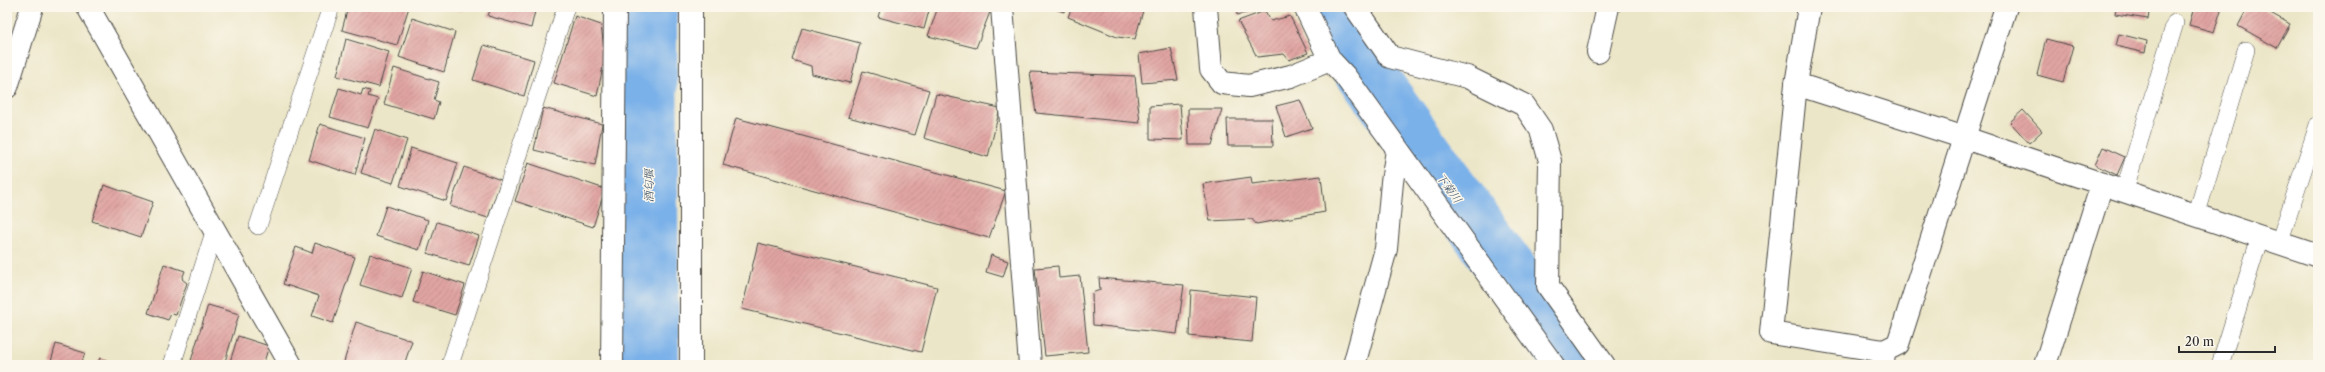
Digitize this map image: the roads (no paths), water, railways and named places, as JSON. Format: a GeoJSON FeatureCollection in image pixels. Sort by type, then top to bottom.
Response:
{"type":"FeatureCollection","features":[{"type":"Feature","properties":{"kind":"street"},"geometry":{"type":"LineString","coordinates":[[9,75],[32,7]]}},
{"type":"Feature","properties":{"kind":"street"},"geometry":{"type":"LineString","coordinates":[[88,7],[291,365]]}},
{"type":"Feature","properties":{"kind":"street"},"geometry":{"type":"LineString","coordinates":[[612,365],[615,7]]}},
{"type":"Feature","properties":{"kind":"street"},"geometry":{"type":"LineString","coordinates":[[690,365],[691,7]]}},
{"type":"Feature","properties":{"kind":"street"},"geometry":{"type":"LineString","coordinates":[[1002,7],[1030,365]]}},
{"type":"Feature","properties":{"kind":"street"},"geometry":{"type":"LineString","coordinates":[[1206,7],[1211,69],[1222,83],[1249,86],[1291,76],[1330,60]]}},
{"type":"Feature","properties":{"kind":"street"},"geometry":{"type":"LineString","coordinates":[[1305,7],[1330,60],[1346,76],[1397,150],[1553,365]]}},
{"type":"Feature","properties":{"kind":"street"},"geometry":{"type":"LineString","coordinates":[[1355,7],[1390,57],[1467,78],[1524,105],[1541,130],[1550,161],[1548,286],[1604,365]]}},
{"type":"Feature","properties":{"kind":"street"},"geometry":{"type":"LineString","coordinates":[[1598,52],[1608,7]]}},
{"type":"Feature","properties":{"kind":"street"},"geometry":{"type":"LineString","coordinates":[[1809,7],[1796,84],[1771,333],[1884,358],[1898,344],[1962,138],[2006,7]]}},
{"type":"Feature","properties":{"kind":"street"},"geometry":{"type":"LineString","coordinates":[[1796,84],[2318,256]]}},
{"type":"Feature","properties":{"kind":"street"},"geometry":{"type":"LineString","coordinates":[[1354,365],[1386,249],[1392,182],[1397,150]]}},
{"type":"Feature","properties":{"kind":"street"},"geometry":{"type":"LineString","coordinates":[[2044,365],[2102,184]]}},
{"type":"Feature","properties":{"kind":"lane"},"geometry":{"type":"LineString","coordinates":[[258,226],[331,7]]}},
{"type":"Feature","properties":{"kind":"lane"},"geometry":{"type":"LineString","coordinates":[[450,365],[566,7]]}},
{"type":"Feature","properties":{"kind":"lane"},"geometry":{"type":"LineString","coordinates":[[2124,192],[2175,23]]}},
{"type":"Feature","properties":{"kind":"lane"},"geometry":{"type":"LineString","coordinates":[[2196,216],[2246,50]]}},
{"type":"Feature","properties":{"kind":"lane"},"geometry":{"type":"LineString","coordinates":[[2220,365],[2269,240],[2318,125]]}},
{"type":"Feature","properties":{"kind":"lane"},"geometry":{"type":"LineString","coordinates":[[172,365],[215,230]]}},
{"type":"Feature","properties":{"kind":"waterway","name":"酒匂堰"},"geometry":{"type":"LineString","coordinates":[[648,7],[650,365]]}},
{"type":"Feature","properties":{"kind":"waterway","name":"下菊川"},"geometry":{"type":"LineString","coordinates":[[1329,7],[1349,50],[1576,365]]}}]}
